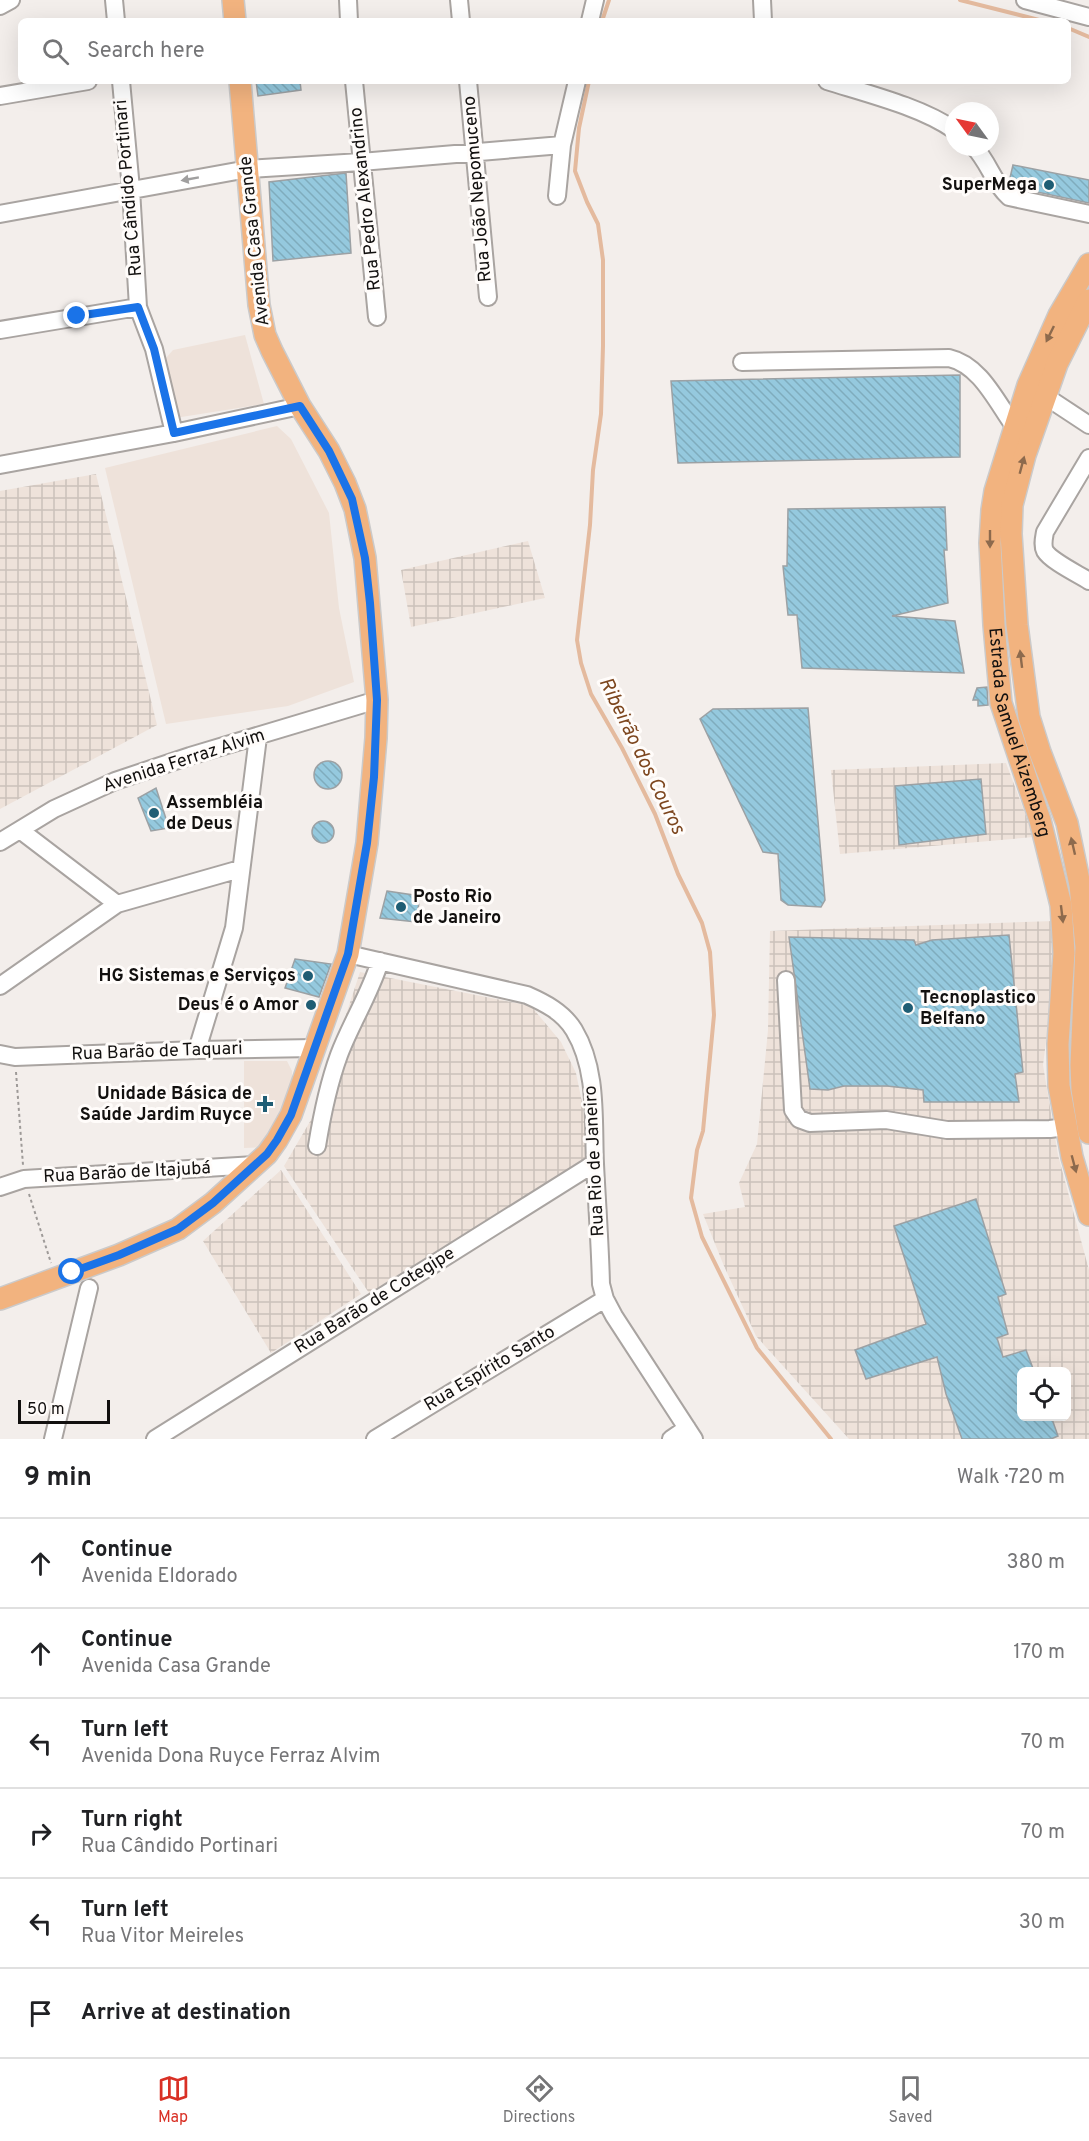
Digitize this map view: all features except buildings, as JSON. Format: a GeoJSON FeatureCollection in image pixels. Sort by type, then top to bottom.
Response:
{"type":"FeatureCollection","features":[{"type":"Feature","properties":{"kind":"main road"},"geometry":{"type":"LineString","coordinates":[[233,0],[235,18]]}},
{"type":"Feature","properties":{"kind":"main road","name":"Avenida Casa Grande"},"geometry":{"type":"LineString","coordinates":[[0,1299],[119,1255],[178,1229],[213,1203],[255,1165],[277,1140],[291,1115],[348,954],[367,843],[374,777],[377,700],[365,558],[357,516],[345,483],[329,451],[300,406],[272,351],[262,324],[240,84]]}},
{"type":"Feature","properties":{"kind":"main road","name":"Estrada Samuel Aizemberg"},"geometry":{"type":"LineString","coordinates":[[1089,264],[1041,353],[1014,426],[1000,470],[992,510],[990,543],[1001,703],[1040,820],[1061,905],[1064,953],[1058,1061],[1076,1114],[1089,1215]]}},
{"type":"Feature","properties":{"kind":"main road","name":"Estrada Samuel Aizemberg"},"geometry":{"type":"LineString","coordinates":[[1089,300],[1067,342],[1045,396],[1025,455],[1012,505],[1011,534],[1013,578],[1029,717],[1067,823],[1080,885],[1086,947],[1081,1065],[1076,1114],[1089,1133]]}},
{"type":"Feature","properties":{"kind":"street"},"geometry":{"type":"LineString","coordinates":[[0,6],[11,0]]}},
{"type":"Feature","properties":{"kind":"street"},"geometry":{"type":"LineString","coordinates":[[114,0],[116,18]]}},
{"type":"Feature","properties":{"kind":"street"},"geometry":{"type":"LineString","coordinates":[[348,0],[350,18]]}},
{"type":"Feature","properties":{"kind":"street"},"geometry":{"type":"LineString","coordinates":[[459,0],[461,18]]}},
{"type":"Feature","properties":{"kind":"street"},"geometry":{"type":"LineString","coordinates":[[591,18],[595,0]]}},
{"type":"Feature","properties":{"kind":"street"},"geometry":{"type":"LineString","coordinates":[[762,0],[763,18]]}},
{"type":"Feature","properties":{"kind":"street"},"geometry":{"type":"LineString","coordinates":[[1025,0],[1089,17]]}},
{"type":"Feature","properties":{"kind":"street"},"geometry":{"type":"LineString","coordinates":[[0,96],[70,84]]}},
{"type":"Feature","properties":{"kind":"street","name":"Rua Cândido Portinari"},"geometry":{"type":"LineString","coordinates":[[121,84],[131,189],[138,307],[154,349],[174,433]]}},
{"type":"Feature","properties":{"kind":"street","name":"Rua Pedro Alexandrino"},"geometry":{"type":"LineString","coordinates":[[354,84],[377,317]]}},
{"type":"Feature","properties":{"kind":"street","name":"Rua João Nepomuceno"},"geometry":{"type":"LineString","coordinates":[[468,84],[488,297]]}},
{"type":"Feature","properties":{"kind":"street"},"geometry":{"type":"LineString","coordinates":[[557,196],[562,145],[576,84]]}},
{"type":"Feature","properties":{"kind":"street"},"geometry":{"type":"LineString","coordinates":[[837,84],[880,97],[945,125]]}},
{"type":"Feature","properties":{"kind":"street"},"geometry":{"type":"LineString","coordinates":[[0,213],[248,169],[562,145]]}},
{"type":"Feature","properties":{"kind":"street"},"geometry":{"type":"LineString","coordinates":[[983,156],[1000,189],[1009,197],[1089,214]]}},
{"type":"Feature","properties":{"kind":"street"},"geometry":{"type":"LineString","coordinates":[[0,330],[138,307]]}},
{"type":"Feature","properties":{"kind":"street"},"geometry":{"type":"LineString","coordinates":[[742,362],[949,358],[960,360],[980,377],[1014,426]]}},
{"type":"Feature","properties":{"kind":"street"},"geometry":{"type":"LineString","coordinates":[[1045,396],[1089,425]]}},
{"type":"Feature","properties":{"kind":"street"},"geometry":{"type":"LineString","coordinates":[[0,465],[174,433],[300,406]]}},
{"type":"Feature","properties":{"kind":"street"},"geometry":{"type":"LineString","coordinates":[[1089,458],[1045,532],[1043,541],[1044,550],[1052,557],[1089,580]]}},
{"type":"Feature","properties":{"kind":"street","name":"Avenida Ferraz Alvim"},"geometry":{"type":"LineString","coordinates":[[0,842],[54,809],[115,781],[377,700]]}},
{"type":"Feature","properties":{"kind":"street"},"geometry":{"type":"LineString","coordinates":[[197,1050],[234,928],[258,737]]}},
{"type":"Feature","properties":{"kind":"street"},"geometry":{"type":"LineString","coordinates":[[20,830],[117,904]]}},
{"type":"Feature","properties":{"kind":"street"},"geometry":{"type":"LineString","coordinates":[[0,986],[117,904],[240,869]]}},
{"type":"Feature","properties":{"kind":"street","name":"Rua Rio de Janeiro"},"geometry":{"type":"LineString","coordinates":[[348,954],[526,994],[548,1005],[564,1017],[573,1029],[585,1053],[593,1092],[601,1284],[605,1299],[690,1434]]}},
{"type":"Feature","properties":{"kind":"street"},"geometry":{"type":"LineString","coordinates":[[317,1146],[325,1099],[340,1054],[373,982],[380,961]]}},
{"type":"Feature","properties":{"kind":"street"},"geometry":{"type":"LineString","coordinates":[[786,980],[793,1110],[799,1119],[810,1123],[886,1120],[947,1130],[1050,1129],[1076,1114]]}},
{"type":"Feature","properties":{"kind":"street","name":"Rua Barão de Taquari"},"geometry":{"type":"LineString","coordinates":[[8,1056],[315,1048]]}},
{"type":"Feature","properties":{"kind":"street","name":"Rua Barão de Cotegipe"},"geometry":{"type":"LineString","coordinates":[[155,1439],[595,1163]]}},
{"type":"Feature","properties":{"kind":"street","name":"Rua Barão de Itajubá"},"geometry":{"type":"LineString","coordinates":[[0,1187],[24,1179],[255,1165]]}},
{"type":"Feature","properties":{"kind":"street"},"geometry":{"type":"LineString","coordinates":[[0,1173],[24,1179]]}},
{"type":"Feature","properties":{"kind":"street"},"geometry":{"type":"LineString","coordinates":[[53,1439],[89,1288]]}},
{"type":"Feature","properties":{"kind":"street","name":"Rua Espírito Santo"},"geometry":{"type":"LineString","coordinates":[[375,1439],[605,1299]]}},
{"type":"Feature","properties":{"kind":"street"},"geometry":{"type":"LineString","coordinates":[[671,1439],[690,1434]]}},
{"type":"Feature","properties":{"kind":"path"},"geometry":{"type":"LineString","coordinates":[[8,1056],[24,1179],[56,1278]]}},
{"type":"Feature","properties":{"kind":"shaded area"},"geometry":{"type":"Polygon","coordinates":[[[245,335],[264,404],[175,418],[166,358],[173,350],[245,335]]]}},
{"type":"Feature","properties":{"kind":"shaded area"},"geometry":{"type":"Polygon","coordinates":[[[277,426],[291,439],[329,513],[339,608],[354,682],[288,706],[166,724],[105,468],[277,426]]]}},
{"type":"Feature","properties":{"kind":"shaded area"},"geometry":{"type":"Polygon","coordinates":[[[96,474],[157,725],[0,809],[0,491],[96,474]]]}},
{"type":"Feature","properties":{"kind":"shaded area"},"geometry":{"type":"Polygon","coordinates":[[[528,541],[545,598],[411,627],[401,570],[528,541]]]}},
{"type":"Feature","properties":{"kind":"shaded area"},"geometry":{"type":"Polygon","coordinates":[[[1006,763],[1034,837],[840,854],[831,770],[1006,763]]]}},
{"type":"Feature","properties":{"kind":"shaded area"},"geometry":{"type":"Polygon","coordinates":[[[1054,921],[1056,964],[1043,1065],[1058,1155],[1089,1270],[1089,1439],[849,1439],[756,1336],[703,1214],[745,1207],[739,1183],[757,1144],[768,1030],[770,931],[1054,921]]]}},
{"type":"Feature","properties":{"kind":"shaded area"},"geometry":{"type":"Polygon","coordinates":[[[360,972],[531,1006],[561,1042],[576,1073],[583,1107],[588,1158],[369,1293],[284,1166],[312,1118],[360,972]]]}},
{"type":"Feature","properties":{"kind":"shaded area","name":"Unidade Básica de Saúde Jardim Ruyce"},"geometry":{"type":"Polygon","coordinates":[[[244,1061],[287,1061],[292,1071],[292,1088],[268,1147],[244,1148],[244,1061]]]}},
{"type":"Feature","properties":{"kind":"shaded area"},"geometry":{"type":"Polygon","coordinates":[[[281,1170],[361,1294],[271,1353],[203,1241],[281,1170]]]}},
{"type":"Feature","properties":{"kind":"waterway","name":"Ribeirão dos Couros"},"geometry":{"type":"LineString","coordinates":[[603,18],[609,0]]}},
{"type":"Feature","properties":{"kind":"waterway"},"geometry":{"type":"LineString","coordinates":[[960,0],[1031,18]]}},
{"type":"Feature","properties":{"kind":"waterway"},"geometry":{"type":"LineString","coordinates":[[1071,29],[1089,37]]}},
{"type":"Feature","properties":{"kind":"waterway","name":"Ribeirão dos Couros"},"geometry":{"type":"LineString","coordinates":[[588,84],[579,128],[575,171],[598,224],[603,260],[603,346],[601,414],[593,470],[590,525],[577,640],[581,663],[591,694],[622,748],[655,814],[678,874],[702,923],[710,952],[714,1015],[703,1131],[697,1150],[691,1198],[702,1237],[757,1348],[831,1439]]}},
{"type":"Feature","properties":{"kind":"place","name":"SuperMega"},"geometry":{"type":"Point","coordinates":[1049,185]}},
{"type":"Feature","properties":{"kind":"place","name":"Assembléia de Deus"},"geometry":{"type":"Point","coordinates":[154,813]}},
{"type":"Feature","properties":{"kind":"place","name":"Posto Rio de Janeiro"},"geometry":{"type":"Point","coordinates":[401,907]}},
{"type":"Feature","properties":{"kind":"place","name":"HG Sistemas e Serviços"},"geometry":{"type":"Point","coordinates":[308,976]}},
{"type":"Feature","properties":{"kind":"place","name":"Deus é o Amor"},"geometry":{"type":"Point","coordinates":[311,1005]}},
{"type":"Feature","properties":{"kind":"place","name":"Tecnoplastico Belfano"},"geometry":{"type":"Point","coordinates":[908,1008]}},
{"type":"Feature","properties":{"kind":"place","name":"Unidade Básica de Saúde Jardim Ruyce"},"geometry":{"type":"Point","coordinates":[265,1104]}},
{"type":"Feature","properties":{"kind":"route"},"geometry":{"type":"LineString","coordinates":[[72,1272],[162,1237],[191,1221],[267,1154],[291,1115],[348,954],[367,843],[374,777],[377,700],[365,558],[355,509],[329,451],[300,406],[174,433],[154,349],[138,307],[77,316]]}}]}
